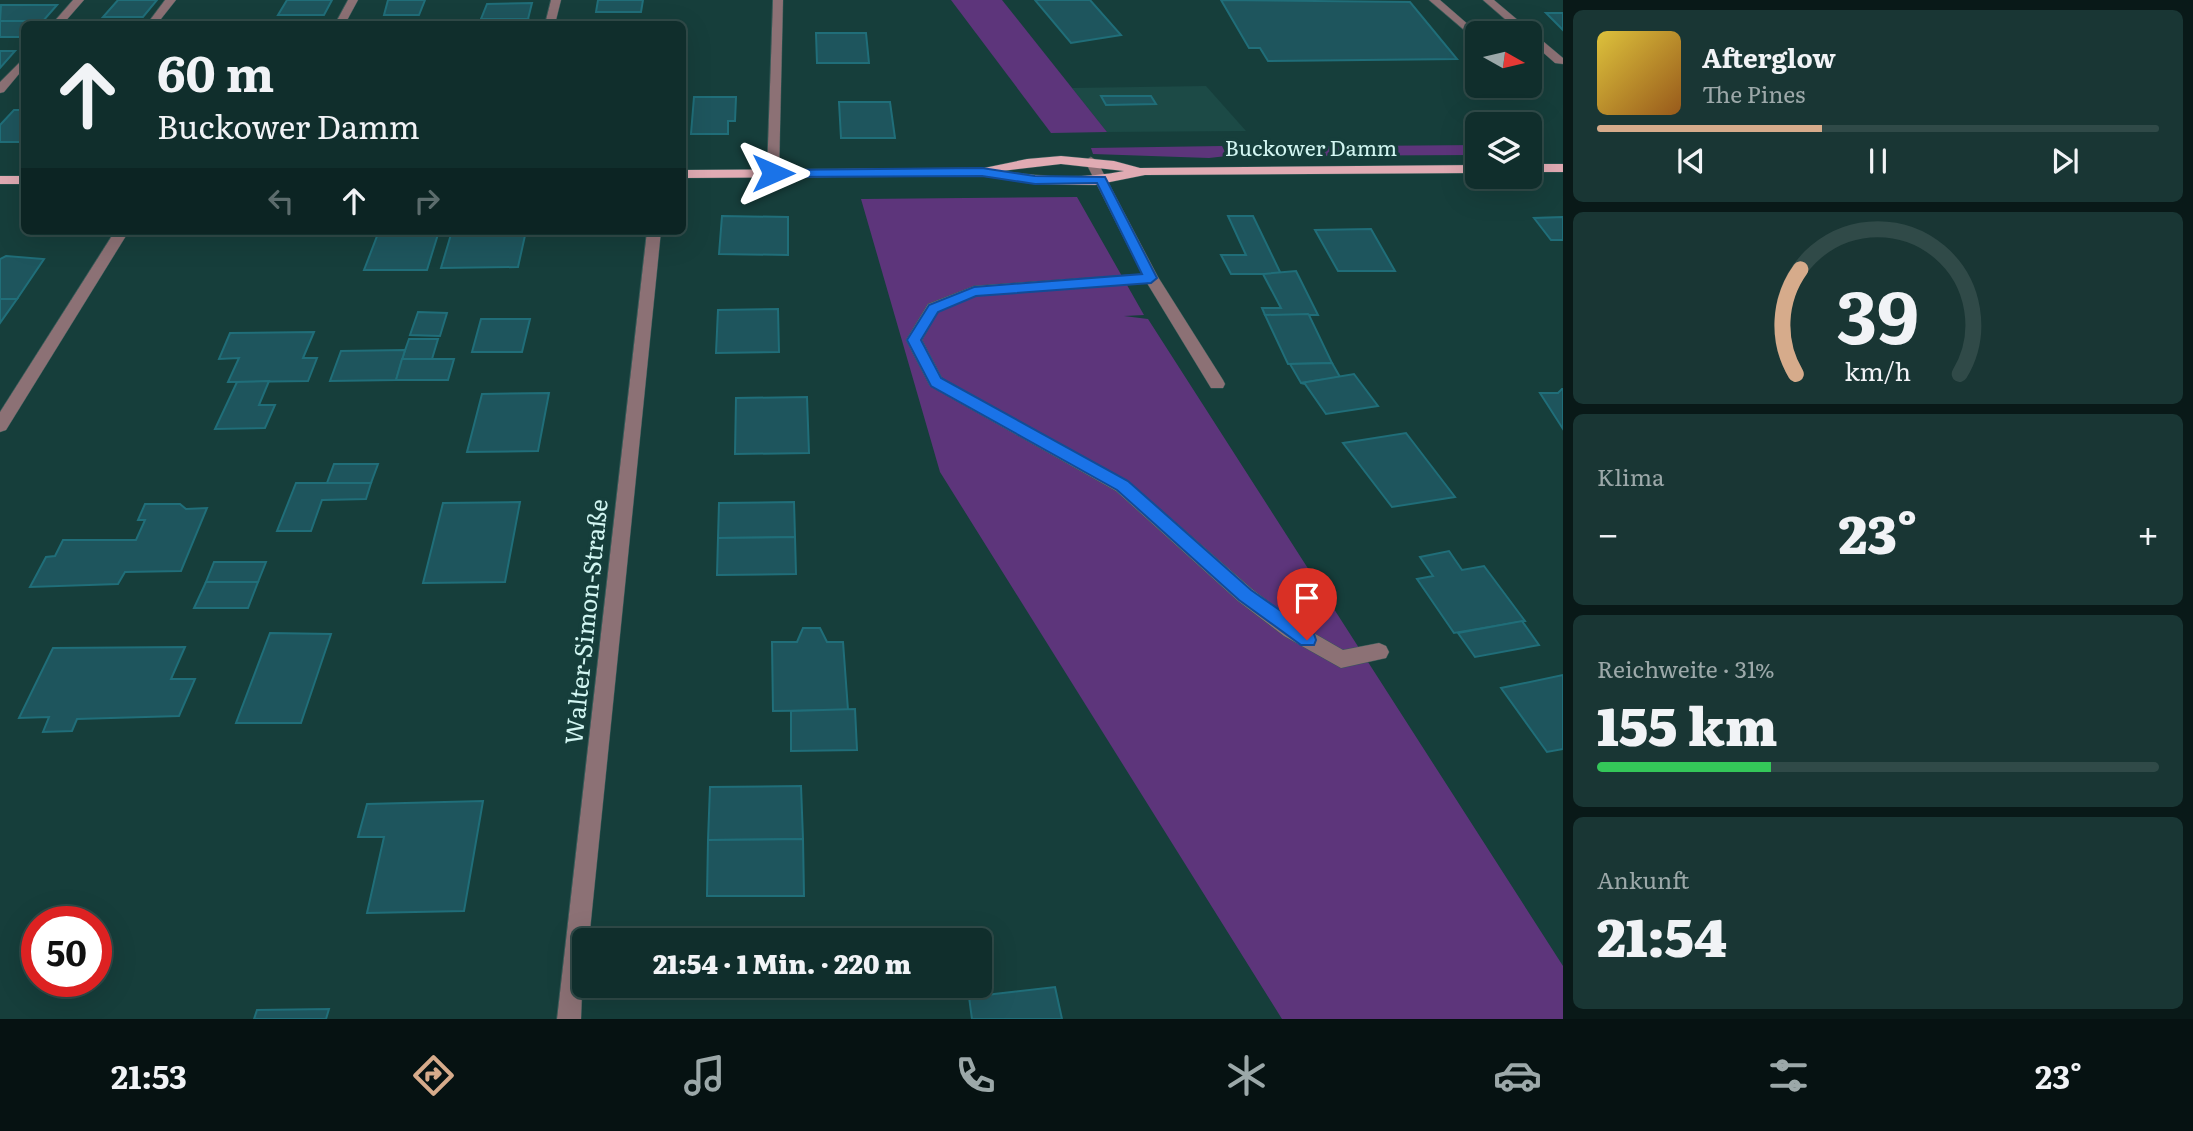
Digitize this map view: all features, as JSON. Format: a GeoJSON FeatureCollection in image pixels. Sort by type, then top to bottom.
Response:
{"type":"FeatureCollection","features":[{"type":"Feature","properties":{"kind":"main road","name":"Buckower Damm"},"geometry":{"type":"LineString","coordinates":[[982,172],[1030,160],[1091,161],[1145,171]]}},
{"type":"Feature","properties":{"kind":"main road"},"geometry":{"type":"LineString","coordinates":[[1542,168],[1563,168]]}},
{"type":"Feature","properties":{"kind":"main road","name":"Buckower Damm"},"geometry":{"type":"LineString","coordinates":[[982,172],[1035,180],[1066,181],[1101,179],[1145,171],[1465,169]]}},
{"type":"Feature","properties":{"kind":"main road"},"geometry":{"type":"LineString","coordinates":[[686,174],[982,172]]}},
{"type":"Feature","properties":{"kind":"main road"},"geometry":{"type":"LineString","coordinates":[[0,180],[21,180]]}},
{"type":"Feature","properties":{"kind":"street"},"geometry":{"type":"LineString","coordinates":[[60,21],[79,0]]}},
{"type":"Feature","properties":{"kind":"street"},"geometry":{"type":"LineString","coordinates":[[154,21],[171,0]]}},
{"type":"Feature","properties":{"kind":"street"},"geometry":{"type":"LineString","coordinates":[[342,21],[353,0]]}},
{"type":"Feature","properties":{"kind":"street"},"geometry":{"type":"LineString","coordinates":[[551,21],[556,0]]}},
{"type":"Feature","properties":{"kind":"street"},"geometry":{"type":"LineString","coordinates":[[773,173],[778,0]]}},
{"type":"Feature","properties":{"kind":"street"},"geometry":{"type":"LineString","coordinates":[[1434,0],[1465,27]]}},
{"type":"Feature","properties":{"kind":"street"},"geometry":{"type":"LineString","coordinates":[[1488,0],[1513,21]]}},
{"type":"Feature","properties":{"kind":"street"},"geometry":{"type":"LineString","coordinates":[[1542,45],[1561,61]]}},
{"type":"Feature","properties":{"kind":"street"},"geometry":{"type":"LineString","coordinates":[[0,89],[21,64]]}},
{"type":"Feature","properties":{"kind":"street"},"geometry":{"type":"LineString","coordinates":[[1091,161],[1151,278],[1217,384]]}},
{"type":"Feature","properties":{"kind":"street"},"geometry":{"type":"LineString","coordinates":[[0,426],[119,235]]}},
{"type":"Feature","properties":{"kind":"street","name":"Walter-Simon-Straße"},"geometry":{"type":"LineString","coordinates":[[569,1019],[654,235]]}},
{"type":"Feature","properties":{"kind":"street"},"geometry":{"type":"LineString","coordinates":[[1151,278],[974,291],[933,308],[914,340],[936,382],[1122,486],[1245,595],[1291,630],[1340,659],[1380,652]]}},
{"type":"Feature","properties":{"kind":"shaded area"},"geometry":{"type":"Polygon","coordinates":[[[951,0],[1002,0],[1107,132],[1051,133],[951,0]]]}},
{"type":"Feature","properties":{"kind":"shaded area"},"geometry":{"type":"Polygon","coordinates":[[[1206,86],[1246,131],[1107,132],[1072,88],[1206,86]]]}},
{"type":"Feature","properties":{"kind":"shaded area"},"geometry":{"type":"Polygon","coordinates":[[[1465,145],[1465,155],[1260,156],[1256,147],[1465,145]]]}},
{"type":"Feature","properties":{"kind":"shaded area"},"geometry":{"type":"Polygon","coordinates":[[[1222,146],[1227,156],[1209,158],[1093,154],[1091,148],[1222,146]]]}},
{"type":"Feature","properties":{"kind":"shaded area"},"geometry":{"type":"Polygon","coordinates":[[[1077,197],[1144,315],[1124,316],[1148,319],[1563,966],[1563,1019],[1282,1019],[940,472],[861,199],[1077,197]]]}},
{"type":"Feature","properties":{"kind":"building"},"geometry":{"type":"Polygon","coordinates":[[[118,0],[157,0],[143,17],[103,17],[118,0]]]}},
{"type":"Feature","properties":{"kind":"building"},"geometry":{"type":"Polygon","coordinates":[[[287,0],[332,0],[324,15],[278,15],[287,0]]]}},
{"type":"Feature","properties":{"kind":"building"},"geometry":{"type":"Polygon","coordinates":[[[388,0],[425,0],[419,15],[384,15],[388,0]]]}},
{"type":"Feature","properties":{"kind":"building"},"geometry":{"type":"Polygon","coordinates":[[[598,0],[643,0],[641,12],[596,12],[598,0]]]}},
{"type":"Feature","properties":{"kind":"building"},"geometry":{"type":"Polygon","coordinates":[[[1035,0],[1090,0],[1121,35],[1071,43],[1035,0]]]}},
{"type":"Feature","properties":{"kind":"building"},"geometry":{"type":"Polygon","coordinates":[[[1221,0],[1410,2],[1457,59],[1268,61],[1260,48],[1249,48],[1221,0]]]}},
{"type":"Feature","properties":{"kind":"building"},"geometry":{"type":"Polygon","coordinates":[[[532,3],[528,19],[481,19],[487,4],[532,3]]]}},
{"type":"Feature","properties":{"kind":"building"},"geometry":{"type":"Polygon","coordinates":[[[1,5],[57,5],[43,21],[0,21],[1,5]]]}},
{"type":"Feature","properties":{"kind":"building"},"geometry":{"type":"Polygon","coordinates":[[[1546,13],[1563,13],[1563,30],[1546,13]]]}},
{"type":"Feature","properties":{"kind":"building"},"geometry":{"type":"Polygon","coordinates":[[[481,19],[528,19],[527,21],[481,19]]]}},
{"type":"Feature","properties":{"kind":"building"},"geometry":{"type":"Polygon","coordinates":[[[0,21],[21,21],[21,37],[0,37],[0,21]]]}},
{"type":"Feature","properties":{"kind":"building"},"geometry":{"type":"Polygon","coordinates":[[[816,33],[866,33],[869,63],[817,63],[816,33]]]}},
{"type":"Feature","properties":{"kind":"building"},"geometry":{"type":"Polygon","coordinates":[[[0,51],[15,51],[0,68],[0,51]]]}},
{"type":"Feature","properties":{"kind":"building"},"geometry":{"type":"Polygon","coordinates":[[[1101,96],[1151,96],[1156,104],[1106,105],[1101,96]]]}},
{"type":"Feature","properties":{"kind":"building"},"geometry":{"type":"Polygon","coordinates":[[[694,97],[736,97],[735,121],[728,121],[728,134],[691,134],[694,97]]]}},
{"type":"Feature","properties":{"kind":"building"},"geometry":{"type":"Polygon","coordinates":[[[839,102],[890,102],[895,138],[841,138],[839,102]]]}},
{"type":"Feature","properties":{"kind":"building"},"geometry":{"type":"Polygon","coordinates":[[[14,110],[21,110],[21,142],[0,142],[0,125],[14,110]]]}},
{"type":"Feature","properties":{"kind":"building"},"geometry":{"type":"Polygon","coordinates":[[[722,216],[788,217],[788,255],[719,254],[722,216]]]}},
{"type":"Feature","properties":{"kind":"building"},"geometry":{"type":"Polygon","coordinates":[[[1228,216],[1253,216],[1281,274],[1231,274],[1221,255],[1246,255],[1228,216]]]}},
{"type":"Feature","properties":{"kind":"building"},"geometry":{"type":"Polygon","coordinates":[[[1563,217],[1563,240],[1551,240],[1534,218],[1563,217]]]}},
{"type":"Feature","properties":{"kind":"building"},"geometry":{"type":"Polygon","coordinates":[[[1371,229],[1395,271],[1338,271],[1315,230],[1371,229]]]}},
{"type":"Feature","properties":{"kind":"building"},"geometry":{"type":"Polygon","coordinates":[[[377,235],[438,235],[427,270],[364,270],[377,235]]]}},
{"type":"Feature","properties":{"kind":"building"},"geometry":{"type":"Polygon","coordinates":[[[451,235],[525,235],[518,267],[441,268],[451,235]]]}},
{"type":"Feature","properties":{"kind":"building"},"geometry":{"type":"Polygon","coordinates":[[[6,256],[44,259],[17,299],[0,299],[0,259],[6,256]]]}},
{"type":"Feature","properties":{"kind":"building"},"geometry":{"type":"Polygon","coordinates":[[[1296,271],[1318,315],[1265,315],[1262,308],[1281,308],[1263,274],[1296,271]]]}},
{"type":"Feature","properties":{"kind":"building"},"geometry":{"type":"Polygon","coordinates":[[[0,299],[17,299],[0,323],[0,299]]]}},
{"type":"Feature","properties":{"kind":"building"},"geometry":{"type":"Polygon","coordinates":[[[778,309],[779,352],[716,353],[718,310],[778,309]]]}},
{"type":"Feature","properties":{"kind":"building"},"geometry":{"type":"Polygon","coordinates":[[[418,312],[447,313],[440,336],[410,335],[418,312]]]}},
{"type":"Feature","properties":{"kind":"building"},"geometry":{"type":"Polygon","coordinates":[[[1308,314],[1332,363],[1288,364],[1265,315],[1308,314]]]}},
{"type":"Feature","properties":{"kind":"building"},"geometry":{"type":"Polygon","coordinates":[[[481,319],[530,319],[522,352],[472,352],[481,319]]]}},
{"type":"Feature","properties":{"kind":"building"},"geometry":{"type":"Polygon","coordinates":[[[314,332],[303,358],[317,358],[308,381],[228,382],[239,358],[219,359],[230,333],[314,332]]]}},
{"type":"Feature","properties":{"kind":"building"},"geometry":{"type":"Polygon","coordinates":[[[409,339],[438,339],[432,359],[402,359],[409,339]]]}},
{"type":"Feature","properties":{"kind":"building"},"geometry":{"type":"Polygon","coordinates":[[[405,350],[396,380],[330,381],[341,351],[405,350]]]}},
{"type":"Feature","properties":{"kind":"building"},"geometry":{"type":"Polygon","coordinates":[[[402,359],[454,359],[448,380],[396,380],[402,359]]]}},
{"type":"Feature","properties":{"kind":"building"},"geometry":{"type":"Polygon","coordinates":[[[1332,363],[1340,377],[1301,383],[1290,364],[1332,363]]]}},
{"type":"Feature","properties":{"kind":"building"},"geometry":{"type":"Polygon","coordinates":[[[1354,374],[1378,406],[1326,414],[1305,384],[1301,383],[1354,374]]]}},
{"type":"Feature","properties":{"kind":"building"},"geometry":{"type":"Polygon","coordinates":[[[269,381],[259,405],[275,405],[265,428],[215,429],[237,382],[269,381]]]}},
{"type":"Feature","properties":{"kind":"building"},"geometry":{"type":"Polygon","coordinates":[[[1562,389],[1563,429],[1540,393],[1558,393],[1562,389]]]}},
{"type":"Feature","properties":{"kind":"building"},"geometry":{"type":"Polygon","coordinates":[[[549,393],[538,451],[467,452],[482,394],[549,393]]]}},
{"type":"Feature","properties":{"kind":"building"},"geometry":{"type":"Polygon","coordinates":[[[807,397],[809,453],[735,454],[736,398],[807,397]]]}},
{"type":"Feature","properties":{"kind":"building"},"geometry":{"type":"Polygon","coordinates":[[[1406,433],[1455,497],[1392,507],[1343,443],[1406,433]]]}},
{"type":"Feature","properties":{"kind":"building"},"geometry":{"type":"Polygon","coordinates":[[[334,464],[378,464],[371,483],[327,483],[334,464]]]}},
{"type":"Feature","properties":{"kind":"building"},"geometry":{"type":"Polygon","coordinates":[[[296,483],[371,483],[366,499],[322,500],[311,531],[277,531],[296,483]]]}},
{"type":"Feature","properties":{"kind":"building"},"geometry":{"type":"Polygon","coordinates":[[[520,502],[505,582],[423,583],[443,503],[520,502]]]}},
{"type":"Feature","properties":{"kind":"building"},"geometry":{"type":"Polygon","coordinates":[[[794,502],[795,537],[718,538],[719,503],[794,502]]]}},
{"type":"Feature","properties":{"kind":"building"},"geometry":{"type":"Polygon","coordinates":[[[145,504],[180,504],[186,509],[207,508],[181,571],[125,572],[118,584],[30,587],[46,557],[55,556],[63,540],[136,540],[145,520],[138,520],[145,504]]]}},
{"type":"Feature","properties":{"kind":"building"},"geometry":{"type":"Polygon","coordinates":[[[795,537],[796,574],[717,575],[718,538],[795,537]]]}},
{"type":"Feature","properties":{"kind":"building"},"geometry":{"type":"Polygon","coordinates":[[[1449,551],[1462,570],[1484,566],[1525,621],[1454,633],[1417,579],[1433,576],[1420,557],[1449,551]]]}},
{"type":"Feature","properties":{"kind":"building"},"geometry":{"type":"Polygon","coordinates":[[[214,562],[266,562],[258,582],[206,582],[214,562]]]}},
{"type":"Feature","properties":{"kind":"building"},"geometry":{"type":"Polygon","coordinates":[[[206,582],[258,582],[248,608],[194,608],[206,582]]]}},
{"type":"Feature","properties":{"kind":"building"},"geometry":{"type":"Polygon","coordinates":[[[1522,621],[1539,645],[1475,657],[1458,633],[1522,621]]]}},
{"type":"Feature","properties":{"kind":"building"},"geometry":{"type":"Polygon","coordinates":[[[803,628],[820,628],[827,642],[843,642],[848,710],[773,711],[772,642],[797,642],[803,628]]]}},
{"type":"Feature","properties":{"kind":"building"},"geometry":{"type":"Polygon","coordinates":[[[270,633],[331,634],[301,723],[236,723],[270,633]]]}},
{"type":"Feature","properties":{"kind":"building"},"geometry":{"type":"Polygon","coordinates":[[[185,647],[171,679],[195,679],[179,716],[77,719],[72,731],[43,732],[49,717],[19,718],[53,648],[185,647]]]}},
{"type":"Feature","properties":{"kind":"building"},"geometry":{"type":"Polygon","coordinates":[[[1563,675],[1563,749],[1547,752],[1501,688],[1563,675]]]}},
{"type":"Feature","properties":{"kind":"building"},"geometry":{"type":"Polygon","coordinates":[[[855,709],[857,750],[791,751],[791,711],[855,709]]]}},
{"type":"Feature","properties":{"kind":"building"},"geometry":{"type":"Polygon","coordinates":[[[801,786],[803,839],[708,840],[710,787],[801,786]]]}},
{"type":"Feature","properties":{"kind":"building"},"geometry":{"type":"Polygon","coordinates":[[[483,801],[464,911],[367,913],[384,837],[358,837],[367,804],[483,801]]]}},
{"type":"Feature","properties":{"kind":"building"},"geometry":{"type":"Polygon","coordinates":[[[803,839],[804,896],[707,896],[708,840],[803,839]]]}},
{"type":"Feature","properties":{"kind":"building"},"geometry":{"type":"Polygon","coordinates":[[[1055,987],[1062,1019],[972,1019],[969,998],[992,998],[992,994],[1055,987]]]}},
{"type":"Feature","properties":{"kind":"building"},"geometry":{"type":"Polygon","coordinates":[[[329,1009],[326,1019],[254,1019],[257,1010],[329,1009]]]}},
{"type":"Feature","properties":{"kind":"route"},"geometry":{"type":"LineString","coordinates":[[773,173],[982,172],[1035,180],[1101,179],[1151,278],[974,291],[933,308],[914,340],[936,382],[1122,486],[1245,595],[1307,640]]}}]}
